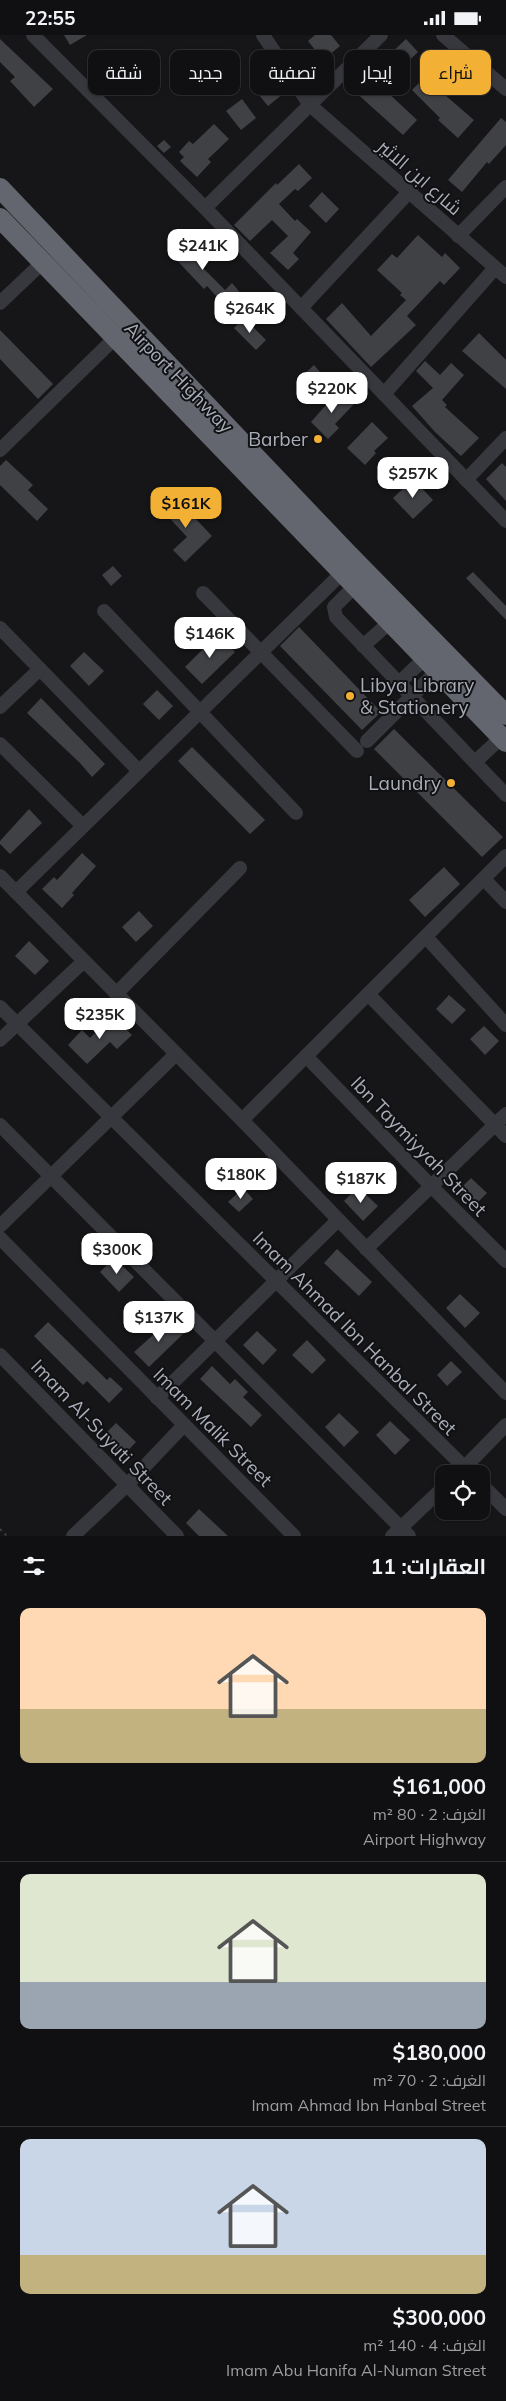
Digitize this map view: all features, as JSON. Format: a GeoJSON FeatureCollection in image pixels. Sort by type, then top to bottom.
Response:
{"type":"FeatureCollection","features":[{"type":"Feature","properties":{"kind":"highway","name":"Airport Highway"},"geometry":{"type":"LineString","coordinates":[[0,188],[346,552],[506,715]]}},
{"type":"Feature","properties":{"kind":"highway","name":"Airport Highway"},"geometry":{"type":"LineString","coordinates":[[0,218],[504,739]]}},
{"type":"Feature","properties":{"kind":"street"},"geometry":{"type":"LineString","coordinates":[[33,35],[205,208],[506,521]]}},
{"type":"Feature","properties":{"kind":"street","name":"شارع ابن الاثير"},"geometry":{"type":"LineString","coordinates":[[263,35],[310,105],[501,273]]}},
{"type":"Feature","properties":{"kind":"street"},"geometry":{"type":"LineString","coordinates":[[205,208],[381,35]]}},
{"type":"Feature","properties":{"kind":"street"},"geometry":{"type":"LineString","coordinates":[[443,35],[506,89]]}},
{"type":"Feature","properties":{"kind":"street"},"geometry":{"type":"LineString","coordinates":[[458,236],[506,187]]}},
{"type":"Feature","properties":{"kind":"street"},"geometry":{"type":"LineString","coordinates":[[300,308],[409,192]]}},
{"type":"Feature","properties":{"kind":"street"},"geometry":{"type":"LineString","coordinates":[[0,303],[42,263]]}},
{"type":"Feature","properties":{"kind":"street"},"geometry":{"type":"LineString","coordinates":[[384,394],[501,273]]}},
{"type":"Feature","properties":{"kind":"street"},"geometry":{"type":"LineString","coordinates":[[0,450],[115,338]]}},
{"type":"Feature","properties":{"kind":"street"},"geometry":{"type":"LineString","coordinates":[[466,481],[506,438]]}},
{"type":"Feature","properties":{"kind":"street"},"geometry":{"type":"LineString","coordinates":[[349,579],[333,611],[336,617],[506,795]]}},
{"type":"Feature","properties":{"kind":"street"},"geometry":{"type":"LineString","coordinates":[[16,892],[261,652],[349,579]]}},
{"type":"Feature","properties":{"kind":"street"},"geometry":{"type":"LineString","coordinates":[[203,593],[261,652],[362,745],[412,696],[431,664]]}},
{"type":"Feature","properties":{"kind":"street"},"geometry":{"type":"LineString","coordinates":[[104,611],[296,813]]}},
{"type":"Feature","properties":{"kind":"street"},"geometry":{"type":"LineString","coordinates":[[363,646],[390,622]]}},
{"type":"Feature","properties":{"kind":"street"},"geometry":{"type":"LineString","coordinates":[[0,629],[139,771]]}},
{"type":"Feature","properties":{"kind":"street"},"geometry":{"type":"LineString","coordinates":[[399,683],[431,664]]}},
{"type":"Feature","properties":{"kind":"street"},"geometry":{"type":"LineString","coordinates":[[0,707],[40,669]]}},
{"type":"Feature","properties":{"kind":"street"},"geometry":{"type":"LineString","coordinates":[[475,762],[504,739]]}},
{"type":"Feature","properties":{"kind":"street"},"geometry":{"type":"LineString","coordinates":[[0,744],[83,826]]}},
{"type":"Feature","properties":{"kind":"street"},"geometry":{"type":"LineString","coordinates":[[242,1120],[506,856]]}},
{"type":"Feature","properties":{"kind":"street"},"geometry":{"type":"LineString","coordinates":[[116,994],[240,868]]}},
{"type":"Feature","properties":{"kind":"street"},"geometry":{"type":"LineString","coordinates":[[0,877],[242,1120],[506,1393]]}},
{"type":"Feature","properties":{"kind":"street"},"geometry":{"type":"LineString","coordinates":[[484,879],[506,902]]}},
{"type":"Feature","properties":{"kind":"street"},"geometry":{"type":"LineString","coordinates":[[426,937],[506,1025]]}},
{"type":"Feature","properties":{"kind":"street"},"geometry":{"type":"LineString","coordinates":[[0,1040],[84,961]]}},
{"type":"Feature","properties":{"kind":"street"},"geometry":{"type":"LineString","coordinates":[[368,994],[506,1136]]}},
{"type":"Feature","properties":{"kind":"street","name":"Imam Ahmad Ibn Hanbal Street"},"geometry":{"type":"LineString","coordinates":[[0,1007],[276,1281],[457,1465]]}},
{"type":"Feature","properties":{"kind":"street"},"geometry":{"type":"LineString","coordinates":[[0,1225],[176,1054]]}},
{"type":"Feature","properties":{"kind":"street","name":"Ibn Taymiyyah Street"},"geometry":{"type":"LineString","coordinates":[[306,1056],[506,1261]]}},
{"type":"Feature","properties":{"kind":"street"},"geometry":{"type":"LineString","coordinates":[[366,1249],[506,1114]]}},
{"type":"Feature","properties":{"kind":"street"},"geometry":{"type":"LineString","coordinates":[[0,1125],[215,1341],[400,1533],[435,1496]]}},
{"type":"Feature","properties":{"kind":"street"},"geometry":{"type":"LineString","coordinates":[[157,1397],[338,1220]]}},
{"type":"Feature","properties":{"kind":"street","name":"Imam Malik Street"},"geometry":{"type":"LineString","coordinates":[[0,1238],[294,1536]]}},
{"type":"Feature","properties":{"kind":"street","name":"Imam Al-Suyuti Street"},"geometry":{"type":"LineString","coordinates":[[0,1355],[178,1536]]}},
{"type":"Feature","properties":{"kind":"street"},"geometry":{"type":"LineString","coordinates":[[73,1536],[127,1485],[184,1425]]}},
{"type":"Feature","properties":{"kind":"street"},"geometry":{"type":"LineString","coordinates":[[470,1465],[506,1425]]}},
{"type":"Feature","properties":{"kind":"street"},"geometry":{"type":"LineString","coordinates":[[490,1493],[506,1509]]}},
{"type":"Feature","properties":{"kind":"path"},"geometry":{"type":"LineString","coordinates":[[0,1529],[7,1536]]}},
{"type":"Feature","properties":{"kind":"building"},"geometry":{"type":"Polygon","coordinates":[[[64,35],[87,35],[70,45],[64,35]]]}},
{"type":"Feature","properties":{"kind":"building"},"geometry":{"type":"Polygon","coordinates":[[[315,35],[331,35],[340,46],[334,51],[315,50],[308,41],[315,35]]]}},
{"type":"Feature","properties":{"kind":"building"},"geometry":{"type":"Polygon","coordinates":[[[0,39],[53,89],[34,107],[10,81],[15,77],[0,62],[0,39]]]}},
{"type":"Feature","properties":{"kind":"building"},"geometry":{"type":"Polygon","coordinates":[[[406,39],[418,52],[410,60],[410,50],[394,50],[406,39]]]}},
{"type":"Feature","properties":{"kind":"building"},"geometry":{"type":"Polygon","coordinates":[[[420,82],[420,95],[445,95],[474,120],[458,138],[438,120],[440,118],[412,90],[420,82]]]}},
{"type":"Feature","properties":{"kind":"building"},"geometry":{"type":"Polygon","coordinates":[[[259,95],[282,95],[268,106],[259,95]]]}},
{"type":"Feature","properties":{"kind":"building"},"geometry":{"type":"Polygon","coordinates":[[[359,95],[390,95],[417,120],[403,135],[359,95]]]}},
{"type":"Feature","properties":{"kind":"building"},"geometry":{"type":"Polygon","coordinates":[[[242,99],[256,118],[241,130],[226,111],[242,99]]]}},
{"type":"Feature","properties":{"kind":"building"},"geometry":{"type":"Polygon","coordinates":[[[501,118],[506,122],[506,145],[489,164],[487,162],[462,192],[448,180],[501,118]]]}},
{"type":"Feature","properties":{"kind":"building"},"geometry":{"type":"Polygon","coordinates":[[[214,124],[229,139],[208,159],[211,162],[197,177],[180,161],[184,157],[179,152],[189,141],[193,144],[214,124]]]}},
{"type":"Feature","properties":{"kind":"building"},"geometry":{"type":"Polygon","coordinates":[[[164,140],[171,147],[164,153],[157,146],[164,140]]]}},
{"type":"Feature","properties":{"kind":"building"},"geometry":{"type":"Polygon","coordinates":[[[299,164],[312,178],[298,191],[295,189],[279,204],[295,221],[297,219],[311,232],[293,253],[299,259],[288,270],[270,253],[288,236],[272,220],[250,241],[234,225],[276,183],[277,185],[299,164]]]}},
{"type":"Feature","properties":{"kind":"building"},"geometry":{"type":"Polygon","coordinates":[[[322,192],[339,209],[326,223],[309,206],[322,192]]]}},
{"type":"Feature","properties":{"kind":"building"},"geometry":{"type":"Polygon","coordinates":[[[189,234],[202,247],[192,257],[225,290],[232,283],[242,295],[227,308],[207,286],[204,289],[170,253],[189,234]]]}},
{"type":"Feature","properties":{"kind":"building"},"geometry":{"type":"Polygon","coordinates":[[[418,235],[442,257],[445,253],[460,268],[444,285],[440,281],[407,316],[416,325],[371,367],[326,319],[342,303],[371,336],[406,300],[400,295],[402,293],[377,270],[392,254],[397,258],[418,235]]]}},
{"type":"Feature","properties":{"kind":"building"},"geometry":{"type":"Polygon","coordinates":[[[244,318],[266,340],[256,350],[234,328],[244,318]]]}},
{"type":"Feature","properties":{"kind":"building"},"geometry":{"type":"Polygon","coordinates":[[[0,330],[53,384],[38,399],[0,359],[0,330]]]}},
{"type":"Feature","properties":{"kind":"building"},"geometry":{"type":"Polygon","coordinates":[[[479,333],[506,360],[506,389],[462,351],[479,333]]]}},
{"type":"Feature","properties":{"kind":"building"},"geometry":{"type":"Polygon","coordinates":[[[425,361],[440,375],[451,363],[464,375],[442,400],[447,405],[445,407],[479,438],[461,456],[435,432],[412,406],[433,388],[416,371],[425,361]]]}},
{"type":"Feature","properties":{"kind":"building"},"geometry":{"type":"Polygon","coordinates":[[[314,365],[326,379],[309,394],[297,381],[314,365]]]}},
{"type":"Feature","properties":{"kind":"building"},"geometry":{"type":"Polygon","coordinates":[[[339,390],[354,404],[335,424],[339,428],[328,439],[311,422],[339,390]]]}},
{"type":"Feature","properties":{"kind":"building"},"geometry":{"type":"Polygon","coordinates":[[[372,422],[388,438],[374,451],[376,453],[365,465],[347,448],[372,422]]]}},
{"type":"Feature","properties":{"kind":"building"},"geometry":{"type":"Polygon","coordinates":[[[6,460],[33,485],[28,490],[48,509],[37,521],[0,485],[0,466],[6,460]]]}},
{"type":"Feature","properties":{"kind":"building"},"geometry":{"type":"Polygon","coordinates":[[[502,463],[506,467],[506,501],[486,479],[502,463]]]}},
{"type":"Feature","properties":{"kind":"building"},"geometry":{"type":"Polygon","coordinates":[[[413,479],[433,500],[413,519],[393,498],[413,479]]]}},
{"type":"Feature","properties":{"kind":"building"},"geometry":{"type":"Polygon","coordinates":[[[174,496],[212,536],[185,562],[173,550],[187,537],[161,509],[174,496]]]}},
{"type":"Feature","properties":{"kind":"building"},"geometry":{"type":"Polygon","coordinates":[[[113,566],[122,576],[111,586],[102,575],[113,566]]]}},
{"type":"Feature","properties":{"kind":"building"},"geometry":{"type":"Polygon","coordinates":[[[473,572],[506,606],[506,620],[466,578],[473,572]]]}},
{"type":"Feature","properties":{"kind":"building"},"geometry":{"type":"Polygon","coordinates":[[[299,627],[381,712],[362,730],[280,646],[299,627]]]}},
{"type":"Feature","properties":{"kind":"building"},"geometry":{"type":"Polygon","coordinates":[[[218,634],[235,652],[202,684],[185,667],[218,634]]]}},
{"type":"Feature","properties":{"kind":"building"},"geometry":{"type":"Polygon","coordinates":[[[84,652],[104,671],[89,686],[70,666],[84,652]]]}},
{"type":"Feature","properties":{"kind":"building"},"geometry":{"type":"Polygon","coordinates":[[[157,690],[173,706],[159,720],[143,704],[157,690]]]}},
{"type":"Feature","properties":{"kind":"building"},"geometry":{"type":"Polygon","coordinates":[[[41,698],[105,764],[92,777],[80,763],[27,713],[41,698]]]}},
{"type":"Feature","properties":{"kind":"building"},"geometry":{"type":"Polygon","coordinates":[[[394,729],[503,837],[482,857],[374,749],[394,729]]]}},
{"type":"Feature","properties":{"kind":"building"},"geometry":{"type":"Polygon","coordinates":[[[192,747],[265,820],[250,834],[178,761],[192,747]]]}},
{"type":"Feature","properties":{"kind":"building"},"geometry":{"type":"Polygon","coordinates":[[[29,809],[42,823],[10,854],[0,844],[0,841],[29,809]]]}},
{"type":"Feature","properties":{"kind":"building"},"geometry":{"type":"Polygon","coordinates":[[[82,853],[96,866],[72,893],[74,895],[62,908],[42,889],[54,877],[57,880],[82,853]]]}},
{"type":"Feature","properties":{"kind":"building"},"geometry":{"type":"Polygon","coordinates":[[[444,867],[460,884],[425,917],[409,900],[444,867]]]}},
{"type":"Feature","properties":{"kind":"building"},"geometry":{"type":"Polygon","coordinates":[[[139,911],[153,926],[136,942],[122,927],[139,911]]]}},
{"type":"Feature","properties":{"kind":"building"},"geometry":{"type":"Polygon","coordinates":[[[29,941],[49,961],[35,975],[15,956],[29,941]]]}},
{"type":"Feature","properties":{"kind":"building"},"geometry":{"type":"Polygon","coordinates":[[[449,995],[466,1010],[452,1024],[436,1009],[449,995]]]}},
{"type":"Feature","properties":{"kind":"building"},"geometry":{"type":"Polygon","coordinates":[[[112,1016],[132,1035],[117,1049],[110,1042],[87,1064],[68,1045],[82,1030],[90,1038],[112,1016]]]}},
{"type":"Feature","properties":{"kind":"building"},"geometry":{"type":"Polygon","coordinates":[[[484,1026],[499,1041],[485,1055],[470,1039],[484,1026]]]}},
{"type":"Feature","properties":{"kind":"building"},"geometry":{"type":"Polygon","coordinates":[[[471,1178],[487,1193],[473,1207],[457,1192],[471,1178]]]}},
{"type":"Feature","properties":{"kind":"building"},"geometry":{"type":"Polygon","coordinates":[[[358,1187],[378,1206],[363,1221],[344,1201],[358,1187]]]}},
{"type":"Feature","properties":{"kind":"building"},"geometry":{"type":"Polygon","coordinates":[[[243,1188],[253,1199],[239,1212],[228,1202],[243,1188]]]}},
{"type":"Feature","properties":{"kind":"building"},"geometry":{"type":"Polygon","coordinates":[[[337,1249],[372,1282],[359,1296],[324,1263],[337,1249]]]}},
{"type":"Feature","properties":{"kind":"building"},"geometry":{"type":"Polygon","coordinates":[[[114,1258],[134,1277],[119,1292],[100,1272],[114,1258]]]}},
{"type":"Feature","properties":{"kind":"building"},"geometry":{"type":"Polygon","coordinates":[[[460,1294],[480,1313],[465,1328],[446,1308],[460,1294]]]}},
{"type":"Feature","properties":{"kind":"building"},"geometry":{"type":"Polygon","coordinates":[[[171,1319],[184,1333],[149,1367],[134,1352],[171,1319]]]}},
{"type":"Feature","properties":{"kind":"building"},"geometry":{"type":"Polygon","coordinates":[[[48,1322],[107,1380],[110,1377],[123,1389],[109,1403],[87,1381],[83,1385],[34,1336],[48,1322]]]}},
{"type":"Feature","properties":{"kind":"building"},"geometry":{"type":"Polygon","coordinates":[[[257,1331],[277,1350],[263,1365],[243,1345],[257,1331]]]}},
{"type":"Feature","properties":{"kind":"building"},"geometry":{"type":"Polygon","coordinates":[[[307,1340],[326,1360],[312,1374],[292,1355],[307,1340]]]}},
{"type":"Feature","properties":{"kind":"building"},"geometry":{"type":"Polygon","coordinates":[[[451,1361],[462,1372],[447,1386],[437,1375],[451,1361]]]}},
{"type":"Feature","properties":{"kind":"building"},"geometry":{"type":"Polygon","coordinates":[[[212,1366],[230,1384],[235,1379],[248,1392],[243,1397],[262,1415],[251,1427],[200,1379],[212,1366]]]}},
{"type":"Feature","properties":{"kind":"building"},"geometry":{"type":"Polygon","coordinates":[[[339,1413],[359,1432],[344,1447],[325,1427],[339,1413]]]}},
{"type":"Feature","properties":{"kind":"building"},"geometry":{"type":"Polygon","coordinates":[[[390,1421],[410,1440],[395,1455],[376,1435],[390,1421]]]}},
{"type":"Feature","properties":{"kind":"building"},"geometry":{"type":"Polygon","coordinates":[[[116,1423],[136,1442],[122,1457],[102,1437],[116,1423]]]}},
{"type":"Feature","properties":{"kind":"building"},"geometry":{"type":"Polygon","coordinates":[[[199,1509],[228,1536],[199,1536],[186,1523],[199,1509]]]}},
{"type":"Feature","properties":{"kind":"place","name":"Barber"},"geometry":{"type":"Point","coordinates":[318,439]}},
{"type":"Feature","properties":{"kind":"place","name":"Libya Library & Stationery"},"geometry":{"type":"Point","coordinates":[350,696]}},
{"type":"Feature","properties":{"kind":"place","name":"Laundry"},"geometry":{"type":"Point","coordinates":[451,783]}}]}
